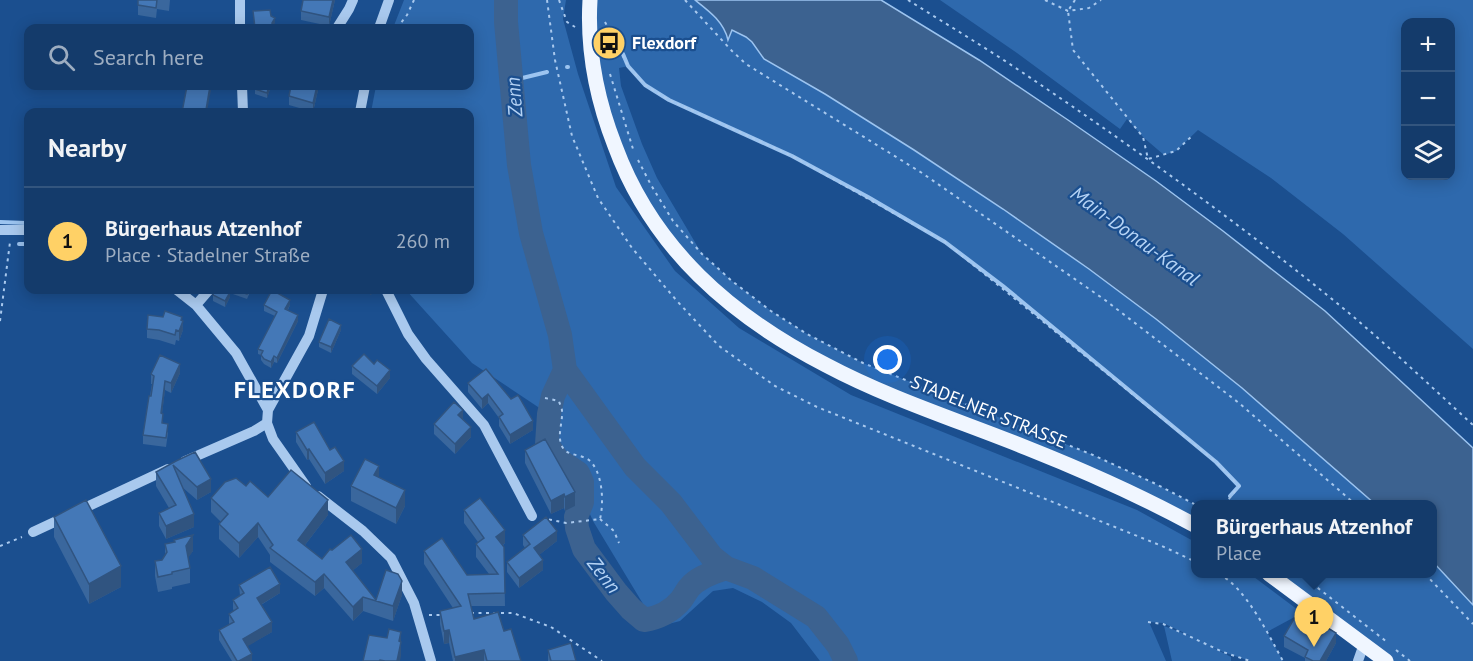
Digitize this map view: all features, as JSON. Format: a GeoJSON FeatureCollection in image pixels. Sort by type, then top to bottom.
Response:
{"type":"FeatureCollection","features":[{"type":"Feature","properties":{"kind":"main road","name":"STADELNER STRASSE"},"geometry":{"type":"LineString","coordinates":[[590,0],[594,67],[604,118],[621,164],[643,206],[660,232],[683,260],[723,298],[757,324],[826,365],[915,404],[1090,474],[1153,502],[1191,523]]}},
{"type":"Feature","properties":{"kind":"main road"},"geometry":{"type":"LineString","coordinates":[[1276,578],[1386,661]]}},
{"type":"Feature","properties":{"kind":"street"},"geometry":{"type":"LineString","coordinates":[[240,0],[240,24]]}},
{"type":"Feature","properties":{"kind":"street"},"geometry":{"type":"LineString","coordinates":[[340,24],[353,0]]}},
{"type":"Feature","properties":{"kind":"street"},"geometry":{"type":"LineString","coordinates":[[381,24],[389,0]]}},
{"type":"Feature","properties":{"kind":"street"},"geometry":{"type":"LineString","coordinates":[[242,90],[243,108]]}},
{"type":"Feature","properties":{"kind":"street"},"geometry":{"type":"LineString","coordinates":[[361,108],[364,90]]}},
{"type":"Feature","properties":{"kind":"street"},"geometry":{"type":"LineString","coordinates":[[6,230],[24,230]]}},
{"type":"Feature","properties":{"kind":"street"},"geometry":{"type":"LineString","coordinates":[[182,294],[196,305],[236,353],[268,410]]}},
{"type":"Feature","properties":{"kind":"street"},"geometry":{"type":"LineString","coordinates":[[196,305],[205,294]]}},
{"type":"Feature","properties":{"kind":"street"},"geometry":{"type":"LineString","coordinates":[[322,294],[309,336],[268,410],[267,423],[273,439],[303,484],[363,531],[391,558],[414,603],[431,661]]}},
{"type":"Feature","properties":{"kind":"street"},"geometry":{"type":"LineString","coordinates":[[388,294],[408,334],[426,359],[484,425],[532,516]]}},
{"type":"Feature","properties":{"kind":"street"},"geometry":{"type":"LineString","coordinates":[[33,532],[267,423]]}},
{"type":"Feature","properties":{"kind":"street"},"geometry":{"type":"LineString","coordinates":[[1358,661],[1364,644]]}},
{"type":"Feature","properties":{"kind":"path"},"geometry":{"type":"LineString","coordinates":[[400,24],[414,0]]}},
{"type":"Feature","properties":{"kind":"path"},"geometry":{"type":"LineString","coordinates":[[547,0],[555,60]]}},
{"type":"Feature","properties":{"kind":"path"},"geometry":{"type":"LineString","coordinates":[[559,0],[567,22]]}},
{"type":"Feature","properties":{"kind":"path"},"geometry":{"type":"LineString","coordinates":[[681,0],[686,0],[746,64],[922,173],[1105,300],[1239,403],[1350,500]]}},
{"type":"Feature","properties":{"kind":"path"},"geometry":{"type":"LineString","coordinates":[[908,0],[1037,81],[1245,230],[1329,296],[1473,425]]}},
{"type":"Feature","properties":{"kind":"path"},"geometry":{"type":"LineString","coordinates":[[1045,0],[1068,11],[1089,8],[1101,0]]}},
{"type":"Feature","properties":{"kind":"path"},"geometry":{"type":"LineString","coordinates":[[1054,0],[1054,5]]}},
{"type":"Feature","properties":{"kind":"path"},"geometry":{"type":"LineString","coordinates":[[1075,0],[1068,11],[1073,50],[1143,137],[1148,159]]}},
{"type":"Feature","properties":{"kind":"path"},"geometry":{"type":"LineString","coordinates":[[605,22],[628,66],[645,85],[669,100],[792,156],[945,243],[1216,462],[1239,486],[1228,500]]}},
{"type":"Feature","properties":{"kind":"path"},"geometry":{"type":"LineString","coordinates":[[608,66],[634,153],[674,221],[702,254],[771,311],[807,334],[862,363],[1093,455],[1191,502]]}},
{"type":"Feature","properties":{"kind":"path"},"geometry":{"type":"LineString","coordinates":[[1148,159],[1176,152],[1193,135]]}},
{"type":"Feature","properties":{"kind":"path"},"geometry":{"type":"LineString","coordinates":[[0,321],[6,230]]}},
{"type":"Feature","properties":{"kind":"path"},"geometry":{"type":"LineString","coordinates":[[545,398],[559,402],[562,411],[560,438],[562,447],[567,453],[579,455],[589,461],[596,472],[602,489],[600,519]]}},
{"type":"Feature","properties":{"kind":"path"},"geometry":{"type":"LineString","coordinates":[[532,516],[566,522],[600,519],[614,531],[618,543]]}},
{"type":"Feature","properties":{"kind":"path"},"geometry":{"type":"LineString","coordinates":[[0,546],[33,532]]}},
{"type":"Feature","properties":{"kind":"path"},"geometry":{"type":"LineString","coordinates":[[1226,578],[1252,609],[1283,661]]}},
{"type":"Feature","properties":{"kind":"path"},"geometry":{"type":"LineString","coordinates":[[1307,578],[1410,661]]}},
{"type":"Feature","properties":{"kind":"path"},"geometry":{"type":"LineString","coordinates":[[1430,578],[1473,624]]}},
{"type":"Feature","properties":{"kind":"path"},"geometry":{"type":"LineString","coordinates":[[465,614],[513,613],[551,627],[603,661]]}},
{"type":"Feature","properties":{"kind":"path"},"geometry":{"type":"LineString","coordinates":[[417,614],[441,615]]}},
{"type":"Feature","properties":{"kind":"path"},"geometry":{"type":"LineString","coordinates":[[1148,622],[1163,624],[1223,652],[1250,661]]}},
{"type":"Feature","properties":{"kind":"shaded area"},"geometry":{"type":"Polygon","coordinates":[[[404,0],[566,0],[563,19],[578,74],[616,187],[675,271],[739,328],[851,395],[1137,510],[1191,540],[1191,578],[1255,578],[1302,613],[1267,632],[1283,661],[1250,661],[1208,645],[1231,657],[1231,661],[1172,661],[1164,626],[1191,636],[1163,623],[1149,622],[1166,661],[820,661],[791,623],[762,602],[733,588],[713,591],[680,621],[657,627],[593,521],[544,411],[472,363],[410,294],[474,294],[474,108],[372,108],[375,90],[474,90],[474,24],[395,24],[404,0]]]}},
{"type":"Feature","properties":{"kind":"shaded area"},"geometry":{"type":"Polygon","coordinates":[[[590,0],[696,0],[720,23],[728,40],[732,30],[746,37],[764,59],[914,150],[1089,269],[1242,388],[1370,500],[1228,500],[1239,486],[1216,462],[1003,286],[945,242],[792,156],[669,100],[645,85],[629,66],[619,68],[621,86],[657,178],[702,254],[732,281],[771,311],[807,334],[863,363],[1093,455],[1156,484],[1191,503],[1191,524],[915,404],[757,324],[660,232],[604,118],[590,0]]]}},
{"type":"Feature","properties":{"kind":"shaded area"},"geometry":{"type":"Polygon","coordinates":[[[940,0],[1473,0],[1473,349],[1343,234],[1271,178],[1198,130],[1176,151],[1164,155],[1127,119],[1120,129],[940,0]]]}},
{"type":"Feature","properties":{"kind":"shaded area"},"geometry":{"type":"Polygon","coordinates":[[[1437,566],[1473,605],[1473,661],[1386,661],[1274,578],[1437,578],[1437,566]]]}},
{"type":"Feature","properties":{"kind":"water","name":"Main-Donau-Kanal"},"geometry":{"type":"Polygon","coordinates":[[[695,0],[881,0],[979,60],[1068,120],[1223,231],[1325,311],[1473,448],[1473,605],[1437,566],[1437,500],[1370,500],[1242,388],[1089,269],[914,150],[764,59],[746,37],[732,30],[728,40],[719,22],[695,0]]]}},
{"type":"Feature","properties":{"kind":"building"},"geometry":{"type":"Polygon","coordinates":[[[138,0],[157,0],[156,8],[138,5],[138,0]]]}},
{"type":"Feature","properties":{"kind":"building"},"geometry":{"type":"Polygon","coordinates":[[[303,0],[333,0],[329,17],[301,11],[303,0]]]}},
{"type":"Feature","properties":{"kind":"building"},"geometry":{"type":"Polygon","coordinates":[[[270,10],[271,16],[275,18],[272,24],[255,24],[253,11],[270,10]]]}},
{"type":"Feature","properties":{"kind":"building"},"geometry":{"type":"Polygon","coordinates":[[[186,90],[209,90],[206,108],[183,108],[186,90]]]}},
{"type":"Feature","properties":{"kind":"building"},"geometry":{"type":"Polygon","coordinates":[[[290,90],[316,90],[313,103],[289,96],[290,90]]]}},
{"type":"Feature","properties":{"kind":"building"},"geometry":{"type":"Polygon","coordinates":[[[213,294],[229,294],[225,301],[213,294]]]}},
{"type":"Feature","properties":{"kind":"building"},"geometry":{"type":"Polygon","coordinates":[[[270,294],[279,294],[290,300],[285,309],[298,315],[277,358],[274,356],[271,362],[264,359],[261,355],[263,351],[258,349],[277,312],[264,305],[270,294]]]}},
{"type":"Feature","properties":{"kind":"building"},"geometry":{"type":"Polygon","coordinates":[[[165,311],[182,317],[183,321],[175,335],[147,329],[148,315],[163,317],[165,311]]]}},
{"type":"Feature","properties":{"kind":"building"},"geometry":{"type":"Polygon","coordinates":[[[329,319],[341,325],[331,347],[319,342],[329,319]]]}},
{"type":"Feature","properties":{"kind":"building"},"geometry":{"type":"Polygon","coordinates":[[[364,354],[374,364],[377,360],[390,370],[377,386],[352,366],[364,354]]]}},
{"type":"Feature","properties":{"kind":"building"},"geometry":{"type":"Polygon","coordinates":[[[160,355],[180,364],[171,383],[165,381],[161,413],[163,414],[162,423],[168,424],[166,438],[143,435],[154,376],[151,374],[160,355]]]}},
{"type":"Feature","properties":{"kind":"building"},"geometry":{"type":"Polygon","coordinates":[[[486,369],[511,399],[518,395],[533,421],[510,435],[499,417],[503,414],[488,394],[482,399],[468,383],[486,369]]]}},
{"type":"Feature","properties":{"kind":"building"},"geometry":{"type":"Polygon","coordinates":[[[454,402],[463,410],[458,415],[471,427],[455,444],[434,424],[454,402]]]}},
{"type":"Feature","properties":{"kind":"building"},"geometry":{"type":"Polygon","coordinates":[[[314,422],[330,450],[335,447],[344,461],[325,473],[296,432],[314,422]]]}},
{"type":"Feature","properties":{"kind":"building"},"geometry":{"type":"Polygon","coordinates":[[[545,439],[575,492],[565,497],[564,494],[551,501],[525,450],[545,439]]]}},
{"type":"Feature","properties":{"kind":"building"},"geometry":{"type":"Polygon","coordinates":[[[195,452],[211,479],[197,487],[173,465],[194,514],[166,526],[159,513],[176,505],[156,472],[195,452]]]}},
{"type":"Feature","properties":{"kind":"building"},"geometry":{"type":"Polygon","coordinates":[[[365,459],[379,466],[374,475],[405,490],[396,508],[351,486],[365,459]]]}},
{"type":"Feature","properties":{"kind":"building"},"geometry":{"type":"Polygon","coordinates":[[[291,470],[328,500],[298,540],[322,559],[330,549],[332,550],[351,535],[362,549],[346,562],[376,600],[386,570],[398,574],[402,581],[393,606],[363,597],[353,607],[324,574],[315,582],[270,548],[273,545],[258,523],[239,543],[219,524],[228,514],[211,498],[225,482],[236,478],[246,486],[250,481],[268,497],[291,470]]]}},
{"type":"Feature","properties":{"kind":"building"},"geometry":{"type":"Polygon","coordinates":[[[480,498],[505,530],[496,537],[504,547],[505,593],[468,594],[474,619],[498,612],[504,631],[511,629],[521,661],[487,661],[484,650],[455,657],[449,630],[444,631],[440,611],[461,606],[424,551],[442,538],[467,575],[498,574],[476,544],[484,538],[464,510],[480,498]]]}},
{"type":"Feature","properties":{"kind":"building"},"geometry":{"type":"Polygon","coordinates":[[[86,500],[121,566],[89,584],[54,517],[86,500]]]}},
{"type":"Feature","properties":{"kind":"building"},"geometry":{"type":"Polygon","coordinates":[[[546,517],[557,531],[534,548],[543,560],[519,578],[507,562],[530,544],[523,535],[546,517]]]}},
{"type":"Feature","properties":{"kind":"building"},"geometry":{"type":"Polygon","coordinates":[[[193,535],[186,546],[190,568],[158,577],[155,561],[162,560],[167,552],[165,544],[193,535]]]}},
{"type":"Feature","properties":{"kind":"building"},"geometry":{"type":"Polygon","coordinates":[[[270,567],[280,584],[257,598],[272,622],[243,639],[252,654],[237,661],[219,630],[234,622],[229,614],[238,608],[233,600],[244,593],[239,585],[270,567]]]}},
{"type":"Feature","properties":{"kind":"building"},"geometry":{"type":"Polygon","coordinates":[[[1295,617],[1320,631],[1323,625],[1336,633],[1320,661],[1313,661],[1305,657],[1308,650],[1284,636],[1295,617]]]}},
{"type":"Feature","properties":{"kind":"building"},"geometry":{"type":"Polygon","coordinates":[[[389,629],[401,632],[397,661],[363,661],[369,635],[387,638],[389,629]]]}},
{"type":"Feature","properties":{"kind":"building"},"geometry":{"type":"Polygon","coordinates":[[[571,643],[576,661],[551,661],[548,650],[571,643]]]}},
{"type":"Feature","properties":{"kind":"waterway","name":"Zenn"},"geometry":{"type":"LineString","coordinates":[[506,0],[519,165],[531,233],[560,335],[565,370],[635,467],[671,503],[712,557],[726,568],[753,578],[816,617],[838,645],[846,661]]}},
{"type":"Feature","properties":{"kind":"waterway"},"geometry":{"type":"LineString","coordinates":[[623,54],[628,66],[645,85],[669,100],[792,156],[945,242],[1003,286],[1216,462],[1239,486],[1230,496]]}},
{"type":"Feature","properties":{"kind":"waterway"},"geometry":{"type":"LineString","coordinates":[[510,81],[547,72]]}},
{"type":"Feature","properties":{"kind":"waterway"},"geometry":{"type":"LineString","coordinates":[[0,222],[24,223]]}},
{"type":"Feature","properties":{"kind":"waterway"},"geometry":{"type":"LineString","coordinates":[[19,244],[24,244]]}},
{"type":"Feature","properties":{"kind":"waterway","name":"Zenn"},"geometry":{"type":"LineString","coordinates":[[565,370],[553,396],[547,444],[557,459],[578,473],[582,482],[582,502],[576,517],[577,528],[584,549],[616,592],[644,620],[649,619],[673,607],[697,581],[726,568]]}},
{"type":"Feature","properties":{"kind":"place","name":"Flexdorf"},"geometry":{"type":"Point","coordinates":[609,43]}},
{"type":"Feature","properties":{"kind":"place","name":"Bürgerhaus Atzenhof"},"geometry":{"type":"Point","coordinates":[1314,647]}},
{"type":"Feature","properties":{"kind":"district","name":"FLEXDORF"},"geometry":{"type":"Point","coordinates":[295,390]}}]}
